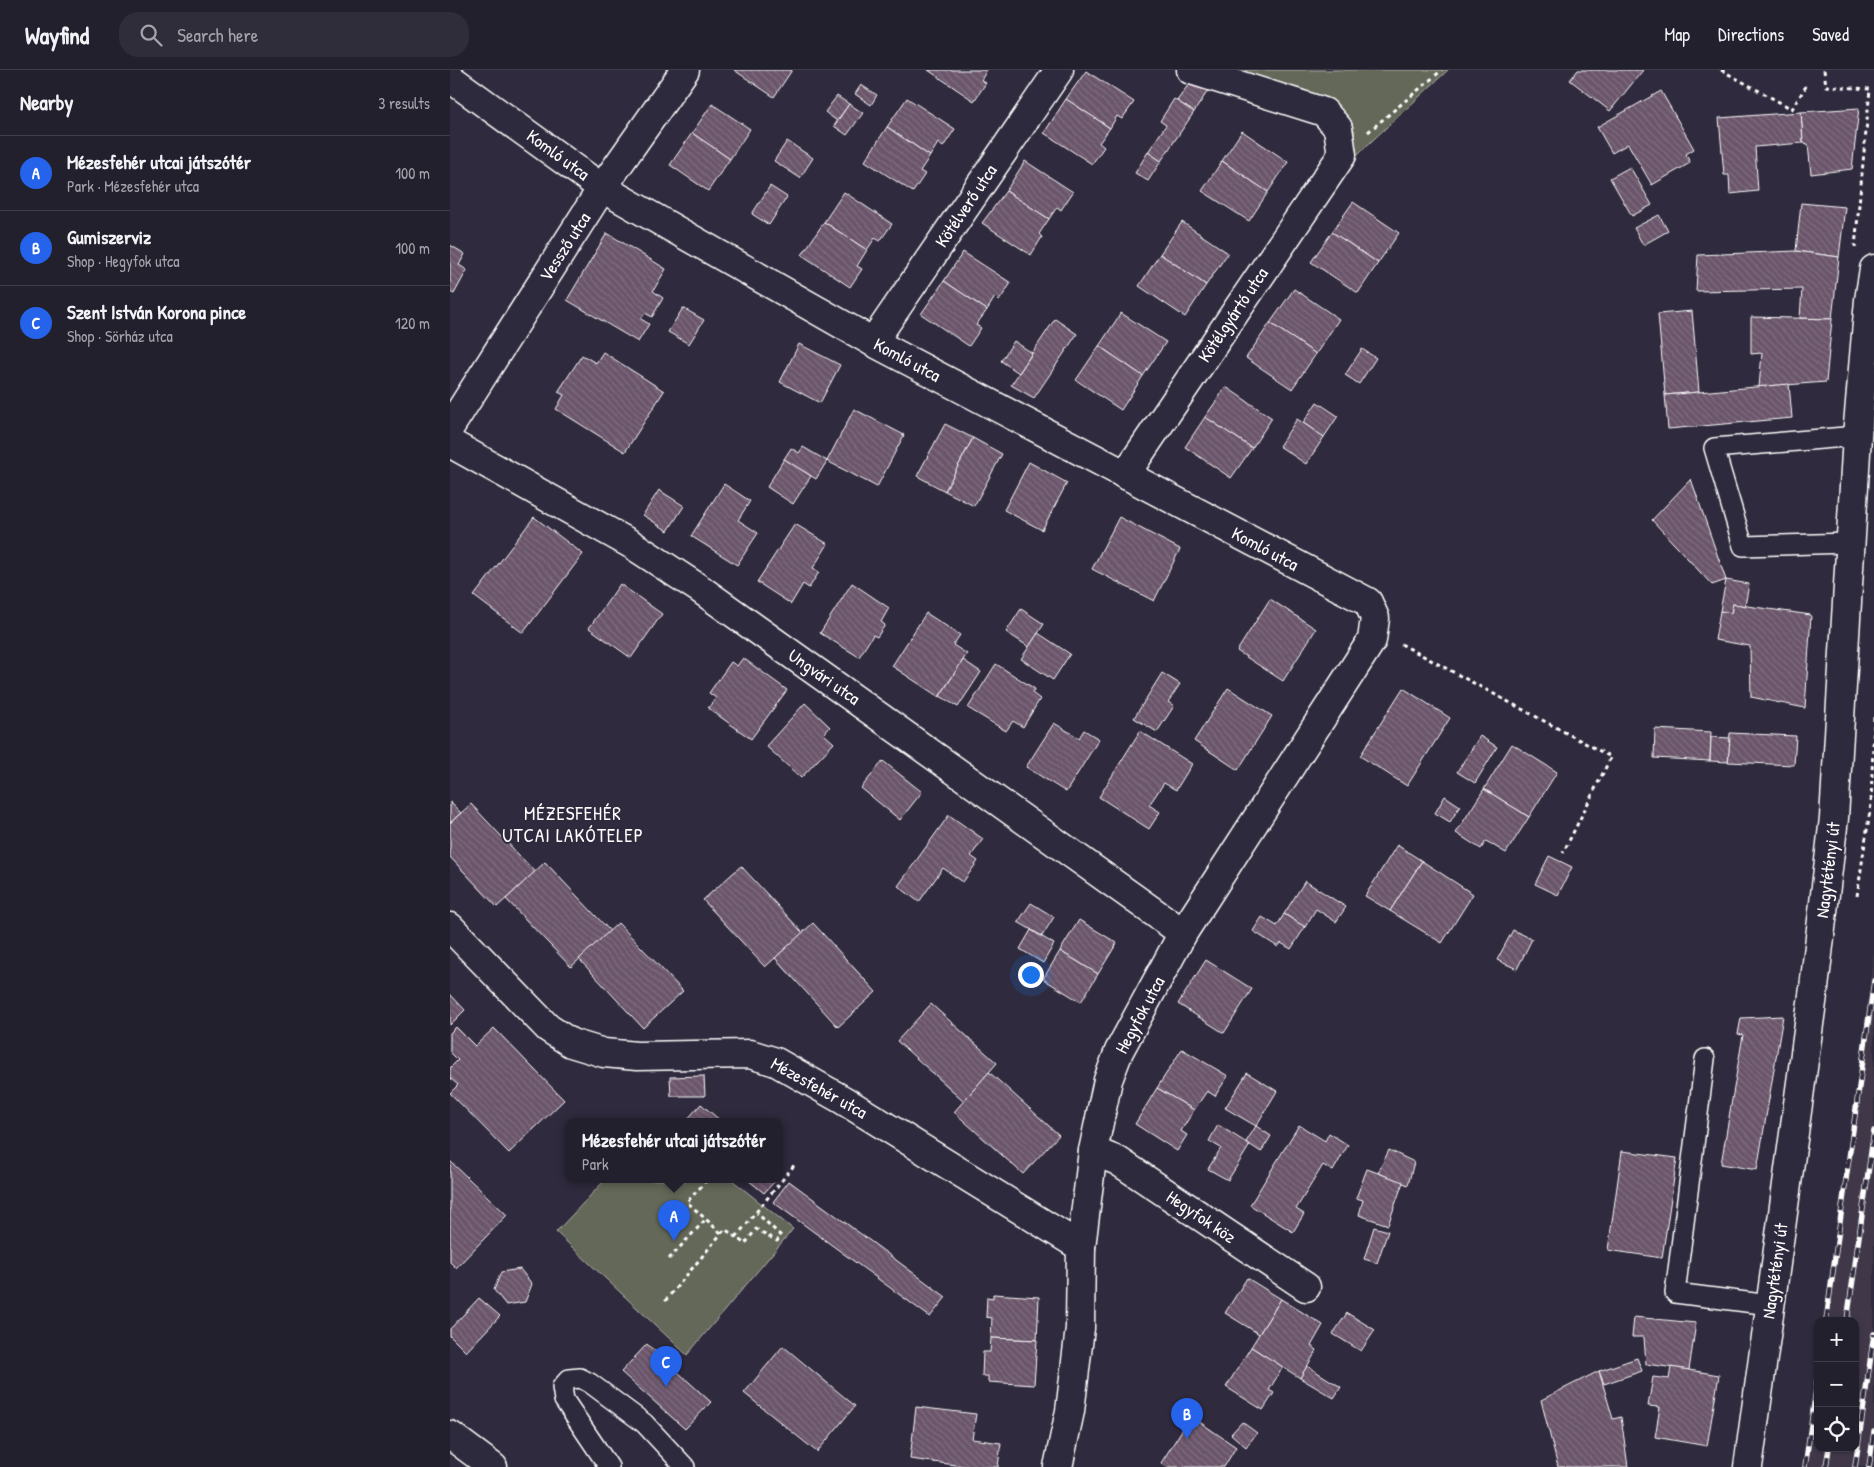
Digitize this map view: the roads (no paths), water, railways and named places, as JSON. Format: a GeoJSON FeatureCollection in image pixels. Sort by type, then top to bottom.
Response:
{"type":"FeatureCollection","features":[{"type":"Feature","properties":{"kind":"street","name":"Vessző utca"},"geometry":{"type":"LineString","coordinates":[[450,427],[602,188],[685,70]]}},
{"type":"Feature","properties":{"kind":"street","name":"Kötélverő utca"},"geometry":{"type":"LineString","coordinates":[[873,342],[1059,70]]}},
{"type":"Feature","properties":{"kind":"street","name":"Kötélgyártó utca"},"geometry":{"type":"LineString","coordinates":[[1125,475],[1342,155],[1338,128],[1324,112],[1191,70]]}},
{"type":"Feature","properties":{"kind":"street","name":"Komló utca"},"geometry":{"type":"LineString","coordinates":[[450,78],[602,188],[873,342],[1368,602],[1375,618]]}},
{"type":"Feature","properties":{"kind":"street","name":"Nagytétényi út"},"geometry":{"type":"LineString","coordinates":[[1748,1467],[1814,988],[1834,818],[1849,543],[1869,300],[1874,269]]}},
{"type":"Feature","properties":{"kind":"street","name":"Ungvári utca"},"geometry":{"type":"LineString","coordinates":[[450,443],[631,544],[700,589],[1184,933]]}},
{"type":"Feature","properties":{"kind":"street","name":"Hegyfok utca"},"geometry":{"type":"LineString","coordinates":[[1058,1467],[1070,1411],[1080,1328],[1080,1246],[1092,1151],[1108,1080],[1119,1051],[1184,933],[1372,640],[1375,618]]}},
{"type":"Feature","properties":{"kind":"street","name":"Mézesfehér utca"},"geometry":{"type":"LineString","coordinates":[[450,927],[548,1028],[571,1043],[604,1053],[637,1056],[750,1054],[776,1062],[851,1105],[1080,1246]]}},
{"type":"Feature","properties":{"kind":"street","name":"Hegyfok köz"},"geometry":{"type":"LineString","coordinates":[[1092,1151],[1118,1161],[1306,1287]]}},
{"type":"Feature","properties":{"kind":"street"},"geometry":{"type":"LineString","coordinates":[[450,1436],[493,1467]]}},
{"type":"Feature","properties":{"kind":"lane"},"geometry":{"type":"LineString","coordinates":[[1849,543],[1743,546],[1714,448],[1857,436]]}},
{"type":"Feature","properties":{"kind":"lane"},"geometry":{"type":"LineString","coordinates":[[1705,1058],[1675,1293],[1770,1305]]}},
{"type":"Feature","properties":{"kind":"lane"},"geometry":{"type":"LineString","coordinates":[[609,1467],[564,1400],[562,1387],[570,1379],[580,1378],[590,1383],[644,1423],[685,1467]]}},
{"type":"Feature","properties":{"kind":"railway"},"geometry":{"type":"LineString","coordinates":[[1827,1317],[1874,981]]}},
{"type":"Feature","properties":{"kind":"railway"},"geometry":{"type":"LineString","coordinates":[[1848,1317],[1874,1131]]}},
{"type":"Feature","properties":{"kind":"railway"},"geometry":{"type":"LineString","coordinates":[[1855,1467],[1874,1334]]}},
{"type":"Feature","properties":{"kind":"railway"},"geometry":{"type":"LineString","coordinates":[[1805,1467],[1814,1404]]}},
{"type":"Feature","properties":{"kind":"railway"},"geometry":{"type":"LineString","coordinates":[[1869,1467],[1874,1432]]}},
{"type":"Feature","properties":{"kind":"railway"},"geometry":{"type":"LineString","coordinates":[[1826,1467],[1828,1452]]}},
{"type":"Feature","properties":{"kind":"place","name":"Mézesfehér utcai játszótér"},"geometry":{"type":"Point","coordinates":[674,1241]}},
{"type":"Feature","properties":{"kind":"place","name":"Szent István Korona pince"},"geometry":{"type":"Point","coordinates":[666,1387]}},
{"type":"Feature","properties":{"kind":"place","name":"Gumiszerviz"},"geometry":{"type":"Point","coordinates":[1187,1439]}},
{"type":"Feature","properties":{"kind":"district","name":"MÉZESFEHÉR UTCAI LAKÓTELEP"},"geometry":{"type":"Point","coordinates":[573,824]}}]}
